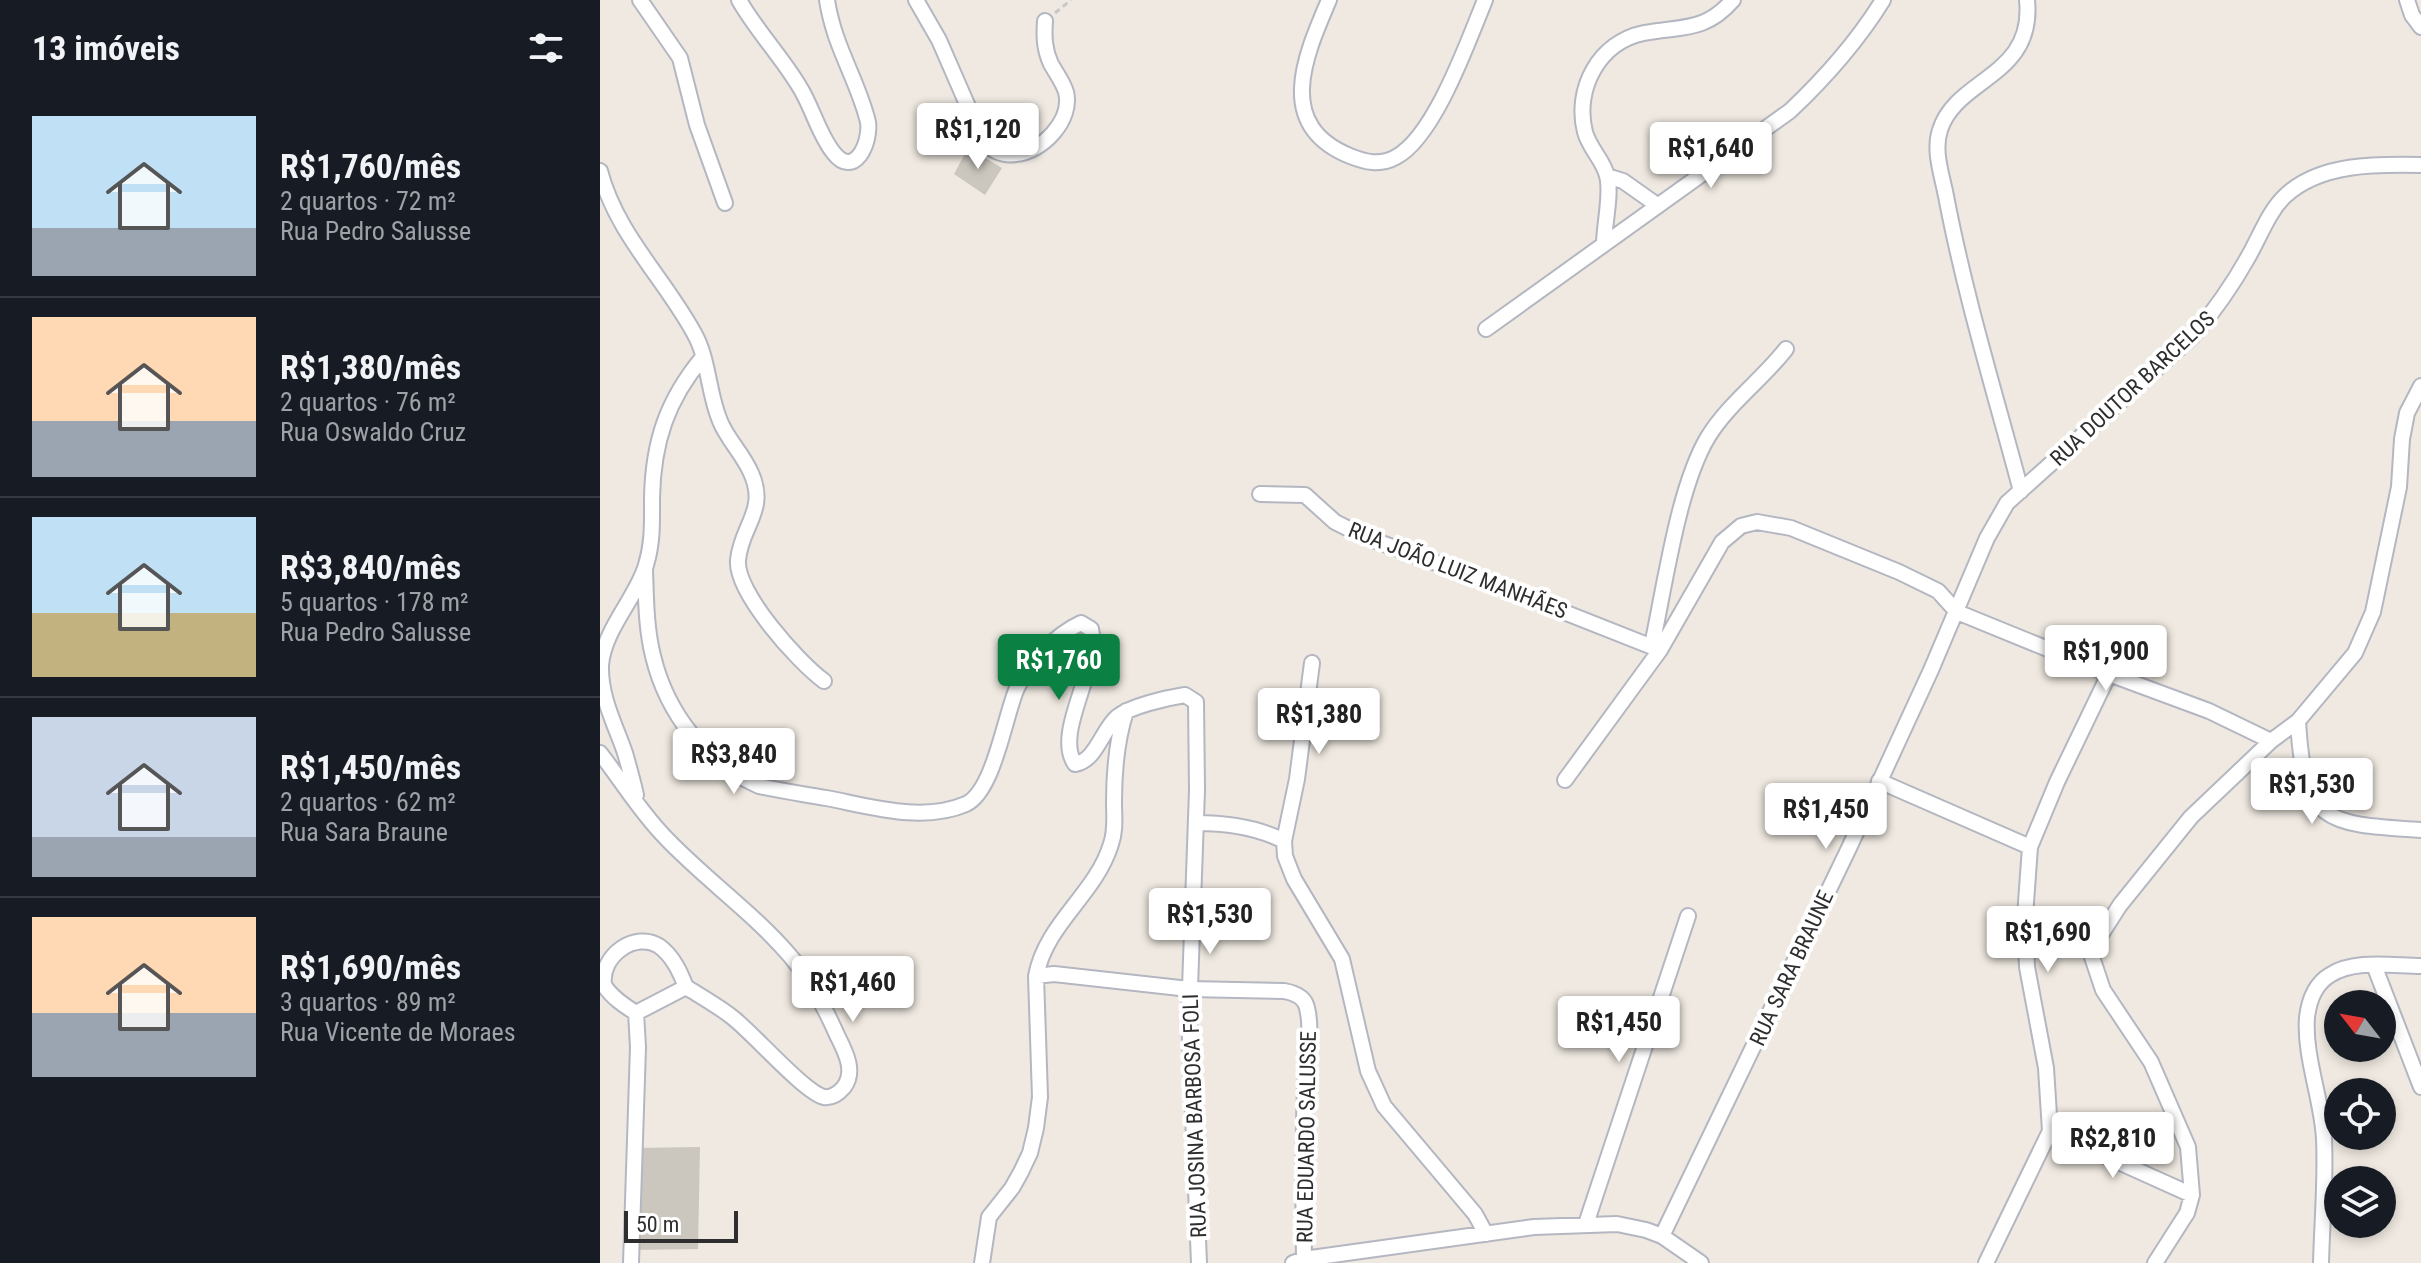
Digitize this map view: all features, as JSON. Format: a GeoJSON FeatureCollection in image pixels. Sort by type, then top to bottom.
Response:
{"type":"FeatureCollection","features":[{"type":"Feature","properties":{"kind":"street"},"geometry":{"type":"LineString","coordinates":[[640,0],[680,58],[697,125],[725,203]]}},
{"type":"Feature","properties":{"kind":"street"},"geometry":{"type":"LineString","coordinates":[[739,0],[798,84],[833,152],[846,160],[853,160],[865,151],[868,122],[843,61],[827,0]]}},
{"type":"Feature","properties":{"kind":"street"},"geometry":{"type":"LineString","coordinates":[[916,0],[939,40],[983,141],[990,149],[1003,155],[1030,152],[1041,147],[1057,126],[1066,107],[1067,95],[1045,50],[1045,21]]}},
{"type":"Feature","properties":{"kind":"street"},"geometry":{"type":"LineString","coordinates":[[1329,0],[1303,65],[1300,86],[1305,114],[1325,143],[1355,158],[1380,163],[1397,157],[1413,143],[1434,114],[1485,0]]}},
{"type":"Feature","properties":{"kind":"street"},"geometry":{"type":"LineString","coordinates":[[1604,244],[1607,176],[1585,131],[1583,97],[1592,71],[1605,54],[1629,36],[1704,24],[1733,0]]}},
{"type":"Feature","properties":{"kind":"street"},"geometry":{"type":"LineString","coordinates":[[1486,329],[1790,111],[1830,73],[1883,0]]}},
{"type":"Feature","properties":{"kind":"street"},"geometry":{"type":"LineString","coordinates":[[2021,491],[1958,256],[1937,152],[1939,132],[1946,116],[2018,49],[2025,30],[2027,0]]}},
{"type":"Feature","properties":{"kind":"street"},"geometry":{"type":"LineString","coordinates":[[2407,0],[2412,15],[2421,27]]}},
{"type":"Feature","properties":{"kind":"street","name":"RUA DOUTOR BARCELOS"},"geometry":{"type":"LineString","coordinates":[[2021,491],[2194,335],[2217,307],[2284,197],[2302,183],[2332,173],[2371,164],[2421,165]]}},
{"type":"Feature","properties":{"kind":"street"},"geometry":{"type":"LineString","coordinates":[[601,176],[608,201],[620,222],[697,338],[720,421],[750,472],[757,493],[755,515],[737,561],[743,582],[751,598],[802,664],[824,681]]}},
{"type":"Feature","properties":{"kind":"street"},"geometry":{"type":"LineString","coordinates":[[1607,176],[1623,181],[1657,205]]}},
{"type":"Feature","properties":{"kind":"street"},"geometry":{"type":"LineString","coordinates":[[1656,647],[1683,502],[1700,452],[1715,426],[1786,349]]}},
{"type":"Feature","properties":{"kind":"street"},"geometry":{"type":"LineString","coordinates":[[703,357],[677,391],[664,422],[657,450],[653,526],[645,570],[653,656],[672,707],[684,726],[718,761],[738,777],[759,786],[894,811],[939,810],[969,803],[976,797],[995,759],[1013,699],[1024,675],[1044,652],[1081,623],[1091,629],[1093,642],[1071,730],[1073,763],[1079,765],[1086,759],[1108,727],[1126,711]]}},
{"type":"Feature","properties":{"kind":"street"},"geometry":{"type":"LineString","coordinates":[[2155,1263],[2187,1213],[2192,1195],[2188,1147],[2151,1062],[2103,990],[2092,957],[2095,944],[2120,905],[2182,828],[2233,775],[2298,721],[2355,653],[2373,612],[2399,487],[2407,413],[2421,386]]}},
{"type":"Feature","properties":{"kind":"street","name":"RUA SARA BRAUNE"},"geometry":{"type":"LineString","coordinates":[[1662,1236],[1879,781],[1997,518],[2007,503],[2021,491]]}},
{"type":"Feature","properties":{"kind":"street","name":"RUA JOÃO LUIZ MANHÃES"},"geometry":{"type":"LineString","coordinates":[[1260,494],[1305,495],[1335,522],[1375,541],[1656,647]]}},
{"type":"Feature","properties":{"kind":"street"},"geometry":{"type":"LineString","coordinates":[[1565,780],[1656,647],[1722,542],[1741,526],[1757,522],[1791,528],[1899,572],[1938,591],[1957,612],[2209,711],[2271,741]]}},
{"type":"Feature","properties":{"kind":"street"},"geometry":{"type":"LineString","coordinates":[[637,801],[624,753],[605,706],[601,665],[614,627],[645,570]]}},
{"type":"Feature","properties":{"kind":"street"},"geometry":{"type":"LineString","coordinates":[[1312,663],[1297,779],[1284,841],[1285,856],[1294,879],[1342,959],[1368,1071],[1384,1106],[1475,1214],[1486,1234]]}},
{"type":"Feature","properties":{"kind":"street"},"geometry":{"type":"LineString","coordinates":[[1986,1263],[2050,1131],[2046,1068],[2027,967],[2025,916],[2030,847],[2057,782],[2109,674]]}},
{"type":"Feature","properties":{"kind":"street","name":"RUA JOSINA BARBOSA FOLI"},"geometry":{"type":"LineString","coordinates":[[1126,711],[1178,696],[1189,696],[1197,706],[1189,989],[1199,1263]]}},
{"type":"Feature","properties":{"kind":"street"},"geometry":{"type":"LineString","coordinates":[[982,1263],[989,1217],[1021,1172],[1036,1128],[1040,1097],[1036,976],[1046,944],[1097,874],[1111,844],[1115,829],[1117,756],[1126,711]]}},
{"type":"Feature","properties":{"kind":"street"},"geometry":{"type":"LineString","coordinates":[[2298,721],[2300,763],[2307,790],[2319,808],[2338,819],[2377,827],[2421,830]]}},
{"type":"Feature","properties":{"kind":"street"},"geometry":{"type":"LineString","coordinates":[[600,753],[662,835],[791,957],[820,1000],[842,1044],[850,1070],[848,1081],[841,1090],[831,1097],[822,1096],[796,1078],[730,1015],[686,987],[673,960],[661,948],[649,941],[624,944],[614,950],[601,970],[602,977],[613,995],[636,1013],[638,1047],[631,1263]]}},
{"type":"Feature","properties":{"kind":"street"},"geometry":{"type":"LineString","coordinates":[[1879,781],[2030,847]]}},
{"type":"Feature","properties":{"kind":"street"},"geometry":{"type":"LineString","coordinates":[[1196,823],[1240,827],[1284,841]]}},
{"type":"Feature","properties":{"kind":"street"},"geometry":{"type":"LineString","coordinates":[[1586,1224],[1688,916]]}},
{"type":"Feature","properties":{"kind":"street"},"geometry":{"type":"LineString","coordinates":[[2374,965],[2421,1087]]}},
{"type":"Feature","properties":{"kind":"street"},"geometry":{"type":"LineString","coordinates":[[2321,1263],[2324,1139],[2307,1019],[2311,999],[2318,985],[2329,975],[2345,969],[2374,965],[2421,966]]}},
{"type":"Feature","properties":{"kind":"street","name":"RUA EDUARDO SALUSSE"},"geometry":{"type":"LineString","coordinates":[[1036,976],[1054,974],[1189,989],[1284,991],[1295,993],[1307,1005],[1298,1261]]}},
{"type":"Feature","properties":{"kind":"street"},"geometry":{"type":"LineString","coordinates":[[636,1013],[686,987]]}},
{"type":"Feature","properties":{"kind":"street"},"geometry":{"type":"LineString","coordinates":[[2050,1131],[2192,1195]]}},
{"type":"Feature","properties":{"kind":"street"},"geometry":{"type":"LineString","coordinates":[[1298,1261],[1486,1234],[1617,1224],[1662,1236],[1701,1263]]}},
{"type":"Feature","properties":{"kind":"path"},"geometry":{"type":"LineString","coordinates":[[1045,21],[1071,0]]}},
{"type":"Feature","properties":{"kind":"building"},"geometry":{"type":"Polygon","coordinates":[[[968,148],[1002,168],[985,195],[954,174],[968,148]]]}},
{"type":"Feature","properties":{"kind":"building"},"geometry":{"type":"Polygon","coordinates":[[[700,1147],[698,1249],[631,1250],[634,1148],[700,1147]]]}}]}
